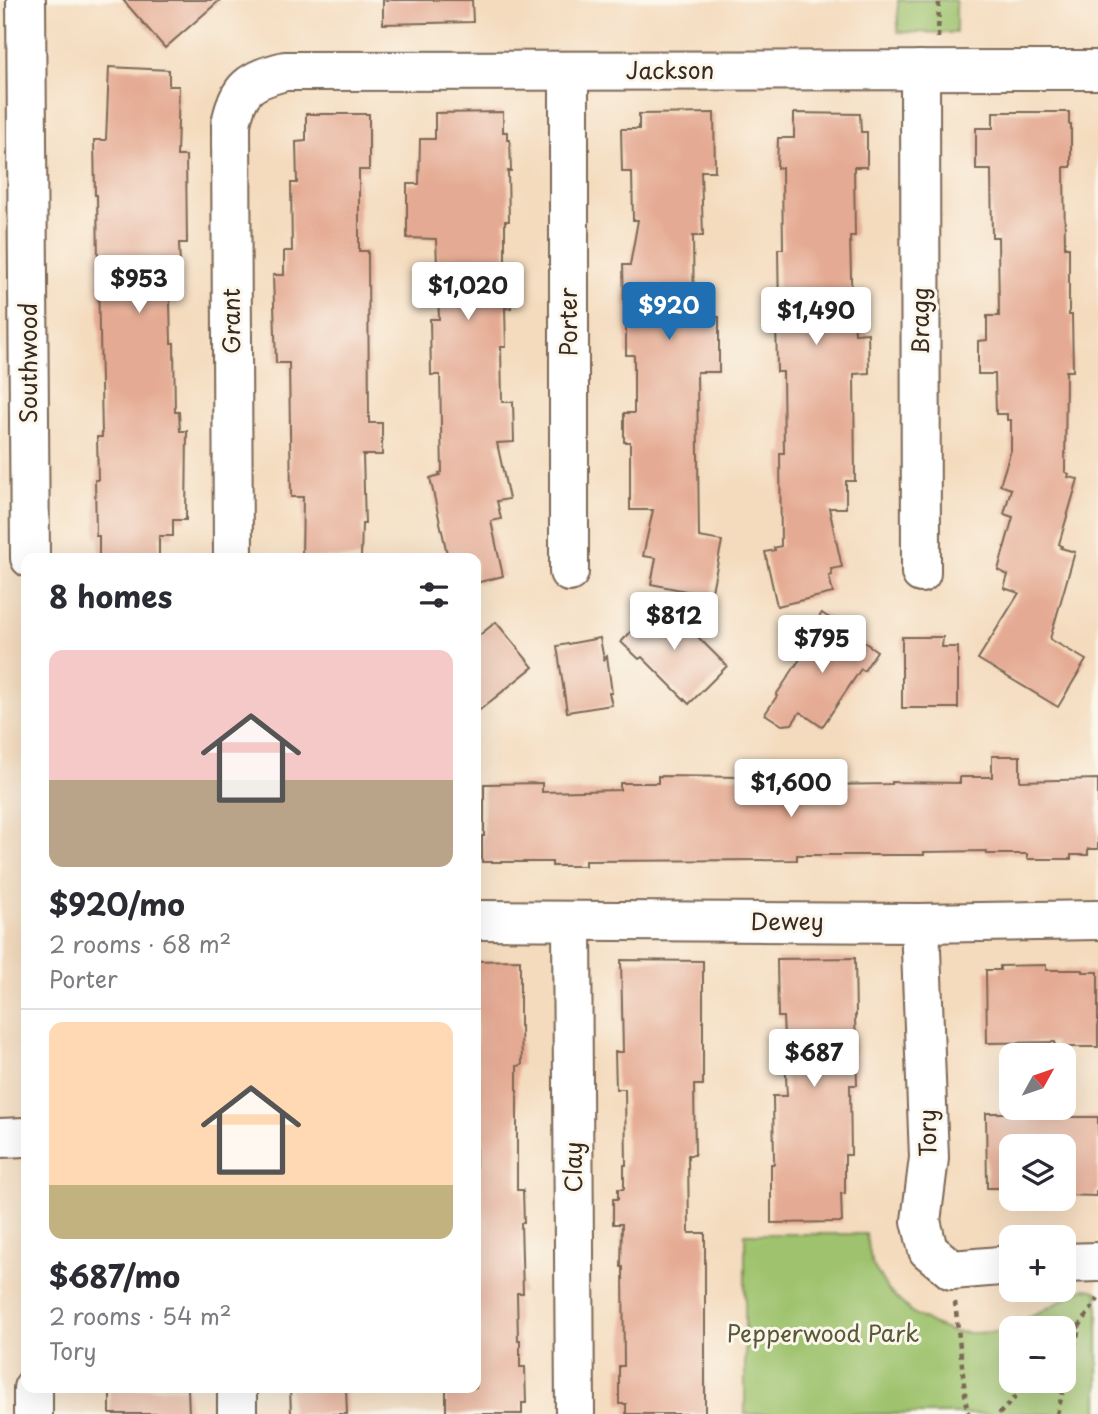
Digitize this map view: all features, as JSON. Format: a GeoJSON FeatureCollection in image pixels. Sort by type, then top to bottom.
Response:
{"type":"FeatureCollection","features":[{"type":"Feature","properties":{"kind":"street","name":"Southwood"},"geometry":{"type":"LineString","coordinates":[[26,0],[30,553]]}},
{"type":"Feature","properties":{"kind":"street","name":"Bragg"},"geometry":{"type":"LineString","coordinates":[[920,70],[921,573]]}},
{"type":"Feature","properties":{"kind":"street","name":"Jackson"},"geometry":{"type":"LineString","coordinates":[[246,88],[263,76],[285,71],[1098,70]]}},
{"type":"Feature","properties":{"kind":"street","name":"Porter"},"geometry":{"type":"LineString","coordinates":[[569,71],[569,572]]}},
{"type":"Feature","properties":{"kind":"street","name":"Grant"},"geometry":{"type":"LineString","coordinates":[[233,553],[231,124],[235,103],[246,88]]}},
{"type":"Feature","properties":{"kind":"street","name":"Dewey"},"geometry":{"type":"LineString","coordinates":[[481,920],[920,923],[1098,920]]}},
{"type":"Feature","properties":{"kind":"street","name":"Clay"},"geometry":{"type":"LineString","coordinates":[[572,921],[575,1414]]}},
{"type":"Feature","properties":{"kind":"street","name":"Tory"},"geometry":{"type":"LineString","coordinates":[[920,923],[929,1158],[921,1221],[928,1250],[952,1270]]}},
{"type":"Feature","properties":{"kind":"street"},"geometry":{"type":"LineString","coordinates":[[0,1138],[21,1137]]}},
{"type":"Feature","properties":{"kind":"street"},"geometry":{"type":"LineString","coordinates":[[1076,1263],[1098,1262]]}},
{"type":"Feature","properties":{"kind":"street"},"geometry":{"type":"LineString","coordinates":[[952,1270],[999,1266]]}},
{"type":"Feature","properties":{"kind":"street"},"geometry":{"type":"LineString","coordinates":[[33,1393],[33,1414]]}},
{"type":"Feature","properties":{"kind":"street"},"geometry":{"type":"LineString","coordinates":[[237,1393],[237,1414]]}},
{"type":"Feature","properties":{"kind":"path"},"geometry":{"type":"LineString","coordinates":[[952,1270],[969,1414]]}},
{"type":"Feature","properties":{"kind":"path"},"geometry":{"type":"LineString","coordinates":[[1076,1330],[1098,1299]]}},
{"type":"Feature","properties":{"kind":"path"},"geometry":{"type":"LineString","coordinates":[[1057,1414],[1080,1325]]}},
{"type":"Feature","properties":{"kind":"path"},"geometry":{"type":"LineString","coordinates":[[999,1414],[1019,1393]]}},
{"type":"Feature","properties":{"kind":"green space"},"geometry":{"type":"Polygon","coordinates":[[[898,0],[956,0],[956,33],[898,32],[898,0]]]}},
{"type":"Feature","properties":{"kind":"green space","name":"Pepperwood Park"},"geometry":{"type":"Polygon","coordinates":[[[745,1234],[866,1234],[872,1264],[888,1290],[910,1311],[953,1332],[999,1331],[999,1393],[1076,1393],[1076,1316],[1032,1316],[1059,1302],[1076,1302],[1076,1293],[1081,1290],[1098,1292],[1098,1414],[745,1414],[745,1234]]]}},
{"type":"Feature","properties":{"kind":"building"},"geometry":{"type":"Polygon","coordinates":[[[123,0],[220,0],[165,48],[123,0]]]}},
{"type":"Feature","properties":{"kind":"building"},"geometry":{"type":"Polygon","coordinates":[[[383,0],[472,0],[473,22],[383,24],[383,0]]]}},
{"type":"Feature","properties":{"kind":"building"},"geometry":{"type":"Polygon","coordinates":[[[109,67],[169,70],[169,86],[179,86],[177,156],[186,156],[187,243],[179,243],[180,265],[169,265],[175,412],[179,412],[180,431],[187,431],[186,520],[173,520],[173,536],[159,536],[159,553],[99,553],[99,536],[96,536],[97,437],[102,437],[94,140],[106,140],[109,67]]]}},
{"type":"Feature","properties":{"kind":"building"},"geometry":{"type":"Polygon","coordinates":[[[503,112],[503,132],[507,132],[507,140],[510,140],[511,171],[508,171],[509,221],[505,221],[505,274],[510,274],[511,308],[505,308],[506,347],[501,347],[502,402],[513,402],[514,442],[497,443],[509,499],[497,501],[501,519],[491,521],[503,576],[481,582],[481,553],[447,553],[430,478],[442,472],[440,375],[431,375],[430,319],[439,319],[436,239],[407,238],[407,184],[419,184],[420,139],[435,139],[435,113],[503,112]]]}},
{"type":"Feature","properties":{"kind":"building"},"geometry":{"type":"Polygon","coordinates":[[[993,112],[1069,112],[1071,124],[1071,167],[1064,167],[1065,247],[1069,247],[1069,315],[1072,315],[1073,371],[1066,371],[1065,472],[1069,474],[1068,477],[1078,479],[1059,544],[1061,548],[1075,552],[1050,639],[1086,660],[1058,707],[978,659],[1019,593],[1004,588],[1008,575],[998,570],[1013,517],[1004,514],[1011,489],[1000,485],[1011,450],[1011,420],[1007,420],[1007,414],[996,414],[995,374],[978,374],[978,341],[987,340],[987,316],[999,316],[998,237],[992,237],[991,170],[976,170],[976,128],[993,128],[993,112]]]}},
{"type":"Feature","properties":{"kind":"building"},"geometry":{"type":"Polygon","coordinates":[[[714,113],[715,171],[701,171],[703,236],[693,236],[694,317],[719,317],[719,372],[697,372],[699,537],[722,541],[711,596],[651,584],[656,558],[643,556],[653,510],[630,510],[630,442],[624,442],[624,413],[634,413],[634,355],[626,355],[623,265],[630,265],[638,220],[633,220],[632,172],[622,172],[621,129],[639,129],[639,114],[714,113]]]}},
{"type":"Feature","properties":{"kind":"building"},"geometry":{"type":"Polygon","coordinates":[[[794,113],[860,114],[861,132],[867,132],[867,167],[854,167],[855,236],[850,236],[852,316],[855,334],[868,333],[869,373],[854,374],[855,481],[846,481],[846,508],[829,508],[842,567],[831,569],[832,575],[829,576],[833,593],[777,606],[765,552],[781,546],[780,453],[784,453],[783,372],[777,372],[778,249],[783,249],[782,168],[777,168],[778,138],[794,138],[794,113]]]}},
{"type":"Feature","properties":{"kind":"building"},"geometry":{"type":"Polygon","coordinates":[[[306,114],[369,114],[369,170],[359,170],[359,251],[368,251],[369,423],[382,423],[382,455],[363,455],[365,524],[362,524],[361,553],[302,553],[303,497],[291,497],[289,363],[276,363],[273,275],[284,275],[284,251],[292,251],[291,183],[297,183],[296,142],[306,141],[306,114]]]}},
{"type":"Feature","properties":{"kind":"building"},"geometry":{"type":"Polygon","coordinates":[[[661,600],[727,666],[689,704],[642,657],[639,659],[621,642],[661,600]]]}},
{"type":"Feature","properties":{"kind":"building"},"geometry":{"type":"Polygon","coordinates":[[[822,613],[877,651],[864,671],[861,669],[822,727],[800,712],[792,724],[782,725],[765,714],[818,632],[812,627],[822,613]]]}},
{"type":"Feature","properties":{"kind":"building"},"geometry":{"type":"Polygon","coordinates":[[[496,622],[533,667],[481,709],[481,634],[496,622]]]}},
{"type":"Feature","properties":{"kind":"building"},"geometry":{"type":"Polygon","coordinates":[[[902,637],[943,637],[942,647],[958,647],[958,708],[902,708],[902,637]]]}},
{"type":"Feature","properties":{"kind":"building"},"geometry":{"type":"Polygon","coordinates":[[[600,638],[604,660],[607,656],[612,705],[567,712],[557,646],[600,638]]]}},
{"type":"Feature","properties":{"kind":"building"},"geometry":{"type":"Polygon","coordinates":[[[992,756],[1020,756],[1020,781],[1098,779],[1098,849],[1088,849],[1088,855],[1071,855],[1071,859],[1027,859],[1027,854],[986,854],[987,851],[924,852],[924,855],[797,855],[797,860],[585,861],[585,866],[552,866],[552,862],[482,862],[484,784],[542,783],[542,792],[620,790],[620,783],[658,783],[658,776],[746,777],[746,782],[815,785],[960,783],[960,777],[992,777],[992,756]]]}},
{"type":"Feature","properties":{"kind":"building"},"geometry":{"type":"Polygon","coordinates":[[[855,958],[857,1085],[850,1085],[851,1155],[845,1155],[845,1194],[841,1193],[842,1222],[771,1223],[773,1096],[787,1096],[783,1017],[778,1017],[777,959],[855,958]]]}},
{"type":"Feature","properties":{"kind":"building"},"geometry":{"type":"Polygon","coordinates":[[[520,960],[522,1065],[517,1066],[517,1190],[523,1190],[524,1223],[521,1223],[523,1293],[517,1293],[520,1367],[525,1367],[526,1403],[522,1403],[522,1414],[446,1414],[446,1393],[481,1393],[481,961],[520,960]]]}},
{"type":"Feature","properties":{"kind":"building"},"geometry":{"type":"Polygon","coordinates":[[[621,960],[703,961],[703,1085],[694,1085],[695,1155],[688,1155],[689,1233],[705,1233],[705,1414],[626,1414],[626,1404],[619,1404],[619,1366],[624,1366],[622,1224],[613,1224],[613,1199],[618,1199],[618,1189],[624,1189],[626,1165],[625,1089],[616,1089],[615,1052],[623,1052],[621,960]]]}},
{"type":"Feature","properties":{"kind":"building"},"geometry":{"type":"Polygon","coordinates":[[[1046,965],[1046,970],[1098,972],[1098,1047],[1076,1047],[1076,1043],[1055,1042],[987,1043],[986,970],[1000,970],[1000,966],[1046,965]]]}},
{"type":"Feature","properties":{"kind":"building"},"geometry":{"type":"Polygon","coordinates":[[[986,1113],[999,1113],[999,1120],[1076,1120],[1076,1117],[1098,1117],[1096,1196],[1076,1195],[1076,1134],[999,1134],[999,1188],[987,1188],[986,1113]]]}},
{"type":"Feature","properties":{"kind":"building"},"geometry":{"type":"Polygon","coordinates":[[[110,1393],[188,1393],[189,1414],[110,1414],[110,1393]]]}},
{"type":"Feature","properties":{"kind":"building"},"geometry":{"type":"Polygon","coordinates":[[[290,1393],[346,1393],[347,1414],[291,1414],[290,1393]]]}}]}
